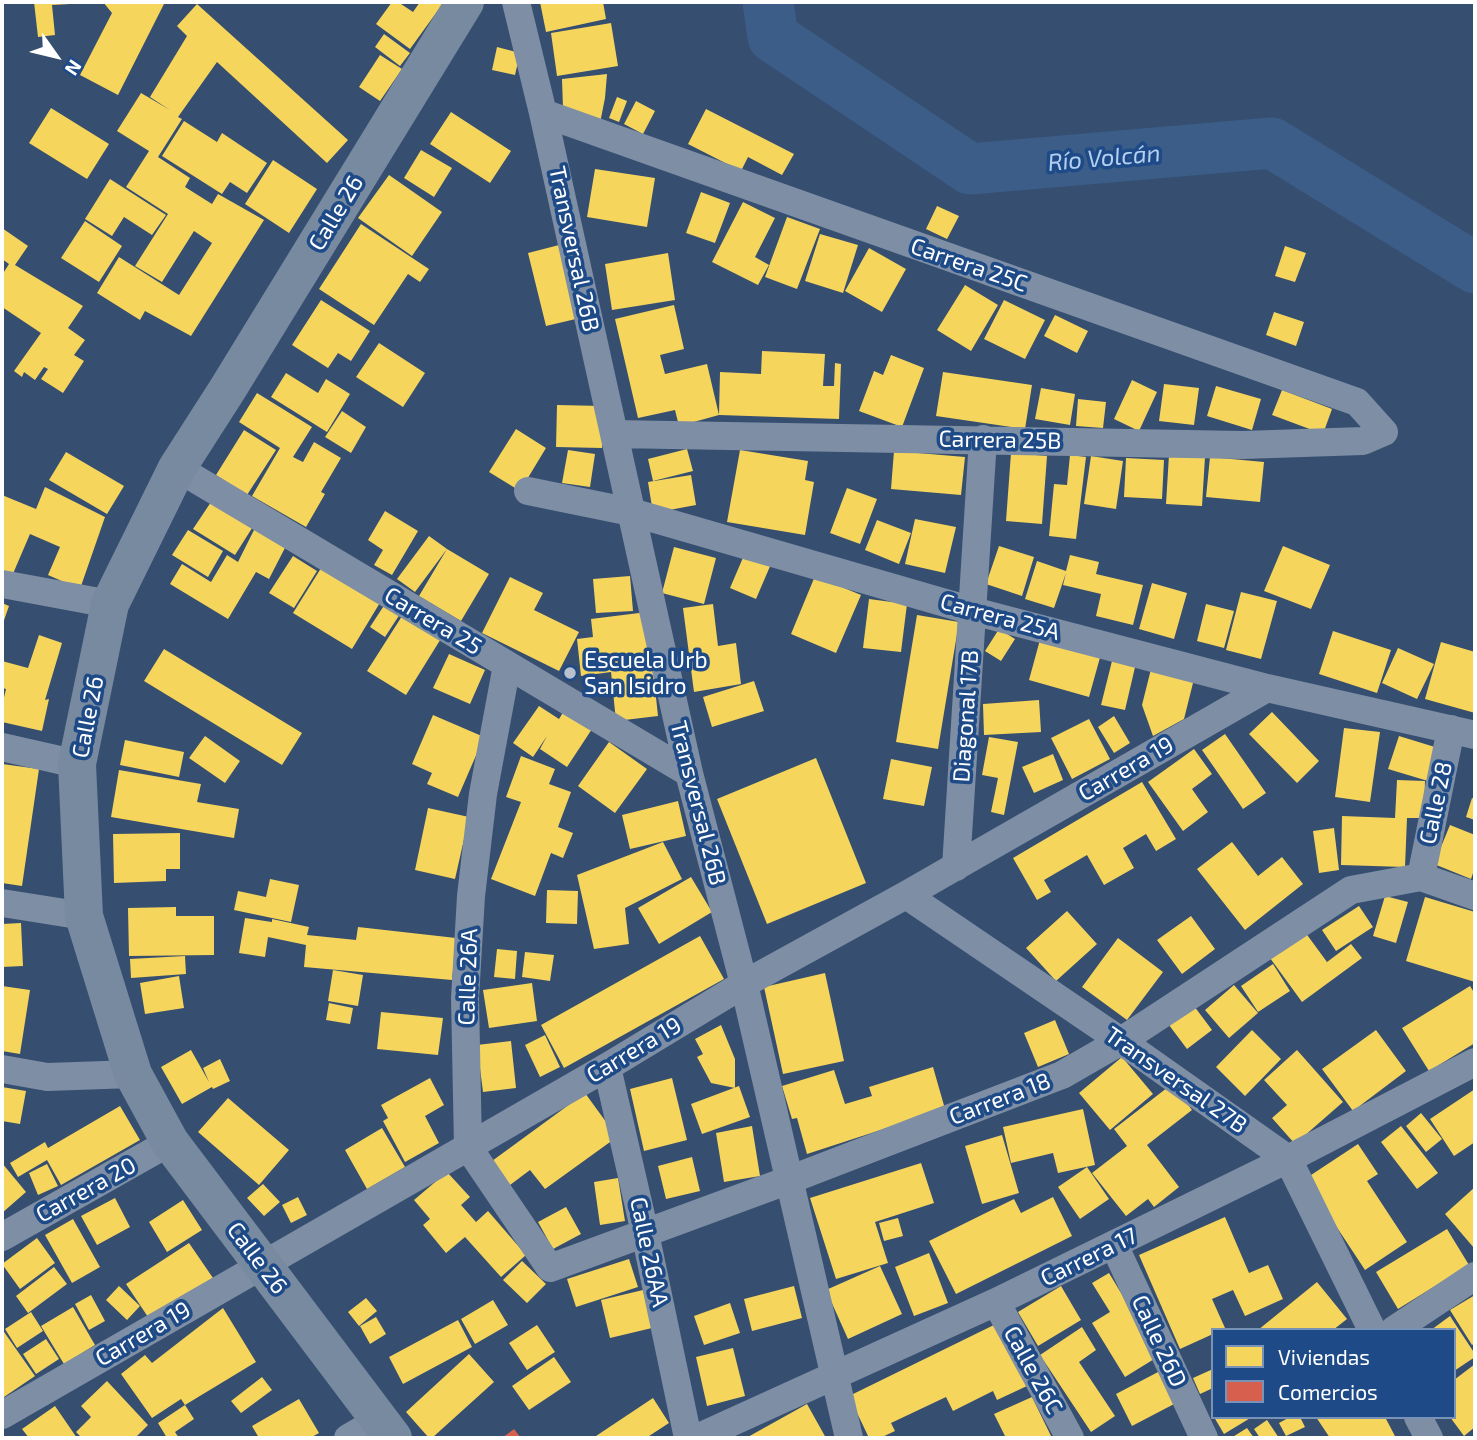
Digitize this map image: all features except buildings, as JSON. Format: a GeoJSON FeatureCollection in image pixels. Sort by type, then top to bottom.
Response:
{"type":"FeatureCollection","features":[{"type":"Feature","properties":{"kind":"main road","name":"Calle 26"},"geometry":{"type":"LineString","coordinates":[[374,1432],[262,1265],[170,1142],[133,1074],[84,916],[77,764],[110,604],[177,468],[465,2]]}},
{"type":"Feature","properties":{"kind":"street","name":"Transversal 26B"},"geometry":{"type":"LineString","coordinates":[[516,2],[689,772],[744,984],[849,1438]]}},
{"type":"Feature","properties":{"kind":"street","name":"Carrera 25C"},"geometry":{"type":"LineString","coordinates":[[543,113],[1357,402],[1384,432]]}},
{"type":"Feature","properties":{"kind":"street","name":"Carrera 25B"},"geometry":{"type":"LineString","coordinates":[[614,434],[1243,445],[1363,441],[1384,432]]}},
{"type":"Feature","properties":{"kind":"street","name":"Diagonal 17B"},"geometry":{"type":"LineString","coordinates":[[956,867],[983,439]]}},
{"type":"Feature","properties":{"kind":"street","name":"Carrera 25"},"geometry":{"type":"LineString","coordinates":[[177,468],[689,772]]}},
{"type":"Feature","properties":{"kind":"street","name":"Carrera 25A"},"geometry":{"type":"LineString","coordinates":[[528,491],[631,512],[973,611],[1267,688],[1463,732]]}},
{"type":"Feature","properties":{"kind":"street"},"geometry":{"type":"LineString","coordinates":[[2,584],[110,604]]}},
{"type":"Feature","properties":{"kind":"street","name":"Calle 26A"},"geometry":{"type":"LineString","coordinates":[[468,1147],[465,998],[471,895],[483,794],[507,665]]}},
{"type":"Feature","properties":{"kind":"street","name":"Carrera 19"},"geometry":{"type":"LineString","coordinates":[[2,1415],[607,1067],[744,984],[956,867],[1267,688]]}},
{"type":"Feature","properties":{"kind":"street","name":"Calle 28"},"geometry":{"type":"LineString","coordinates":[[1421,877],[1463,732]]}},
{"type":"Feature","properties":{"kind":"street"},"geometry":{"type":"LineString","coordinates":[[2,747],[77,764]]}},
{"type":"Feature","properties":{"kind":"street"},"geometry":{"type":"LineString","coordinates":[[1421,877],[1475,896]]}},
{"type":"Feature","properties":{"kind":"street","name":"Carrera 18"},"geometry":{"type":"LineString","coordinates":[[468,1147],[550,1268],[1062,1075],[1121,1041],[1351,890],[1421,877]]}},
{"type":"Feature","properties":{"kind":"street","name":"Transversal 27B"},"geometry":{"type":"LineString","coordinates":[[906,895],[1121,1041],[1288,1159],[1371,1328]]}},
{"type":"Feature","properties":{"kind":"street"},"geometry":{"type":"LineString","coordinates":[[2,902],[84,916]]}},
{"type":"Feature","properties":{"kind":"street","name":"Carrera 17"},"geometry":{"type":"LineString","coordinates":[[697,1438],[996,1302],[1114,1245],[1475,1062]]}},
{"type":"Feature","properties":{"kind":"street","name":"Calle 26AA"},"geometry":{"type":"LineString","coordinates":[[607,1067],[688,1438]]}},
{"type":"Feature","properties":{"kind":"street"},"geometry":{"type":"LineString","coordinates":[[2,1069],[47,1077],[133,1074]]}},
{"type":"Feature","properties":{"kind":"street","name":"Carrera 20"},"geometry":{"type":"LineString","coordinates":[[2,1237],[170,1142]]}},
{"type":"Feature","properties":{"kind":"street","name":"Calle 26D"},"geometry":{"type":"LineString","coordinates":[[1114,1245],[1204,1438]]}},
{"type":"Feature","properties":{"kind":"street"},"geometry":{"type":"LineString","coordinates":[[1397,1328],[1475,1276]]}},
{"type":"Feature","properties":{"kind":"street","name":"Calle 26C"},"geometry":{"type":"LineString","coordinates":[[996,1302],[1070,1438]]}},
{"type":"Feature","properties":{"kind":"street"},"geometry":{"type":"LineString","coordinates":[[1419,1419],[1429,1438]]}},
{"type":"Feature","properties":{"kind":"street"},"geometry":{"type":"LineString","coordinates":[[2,1433],[5,1438]]}},
{"type":"Feature","properties":{"kind":"waterway","name":"Río Volcán"},"geometry":{"type":"LineString","coordinates":[[768,2],[773,37],[970,169],[1272,143],[1475,268]]}},
{"type":"Feature","properties":{"kind":"place","name":"Escuela Urb San Isidro"},"geometry":{"type":"Point","coordinates":[570,673]}}]}
